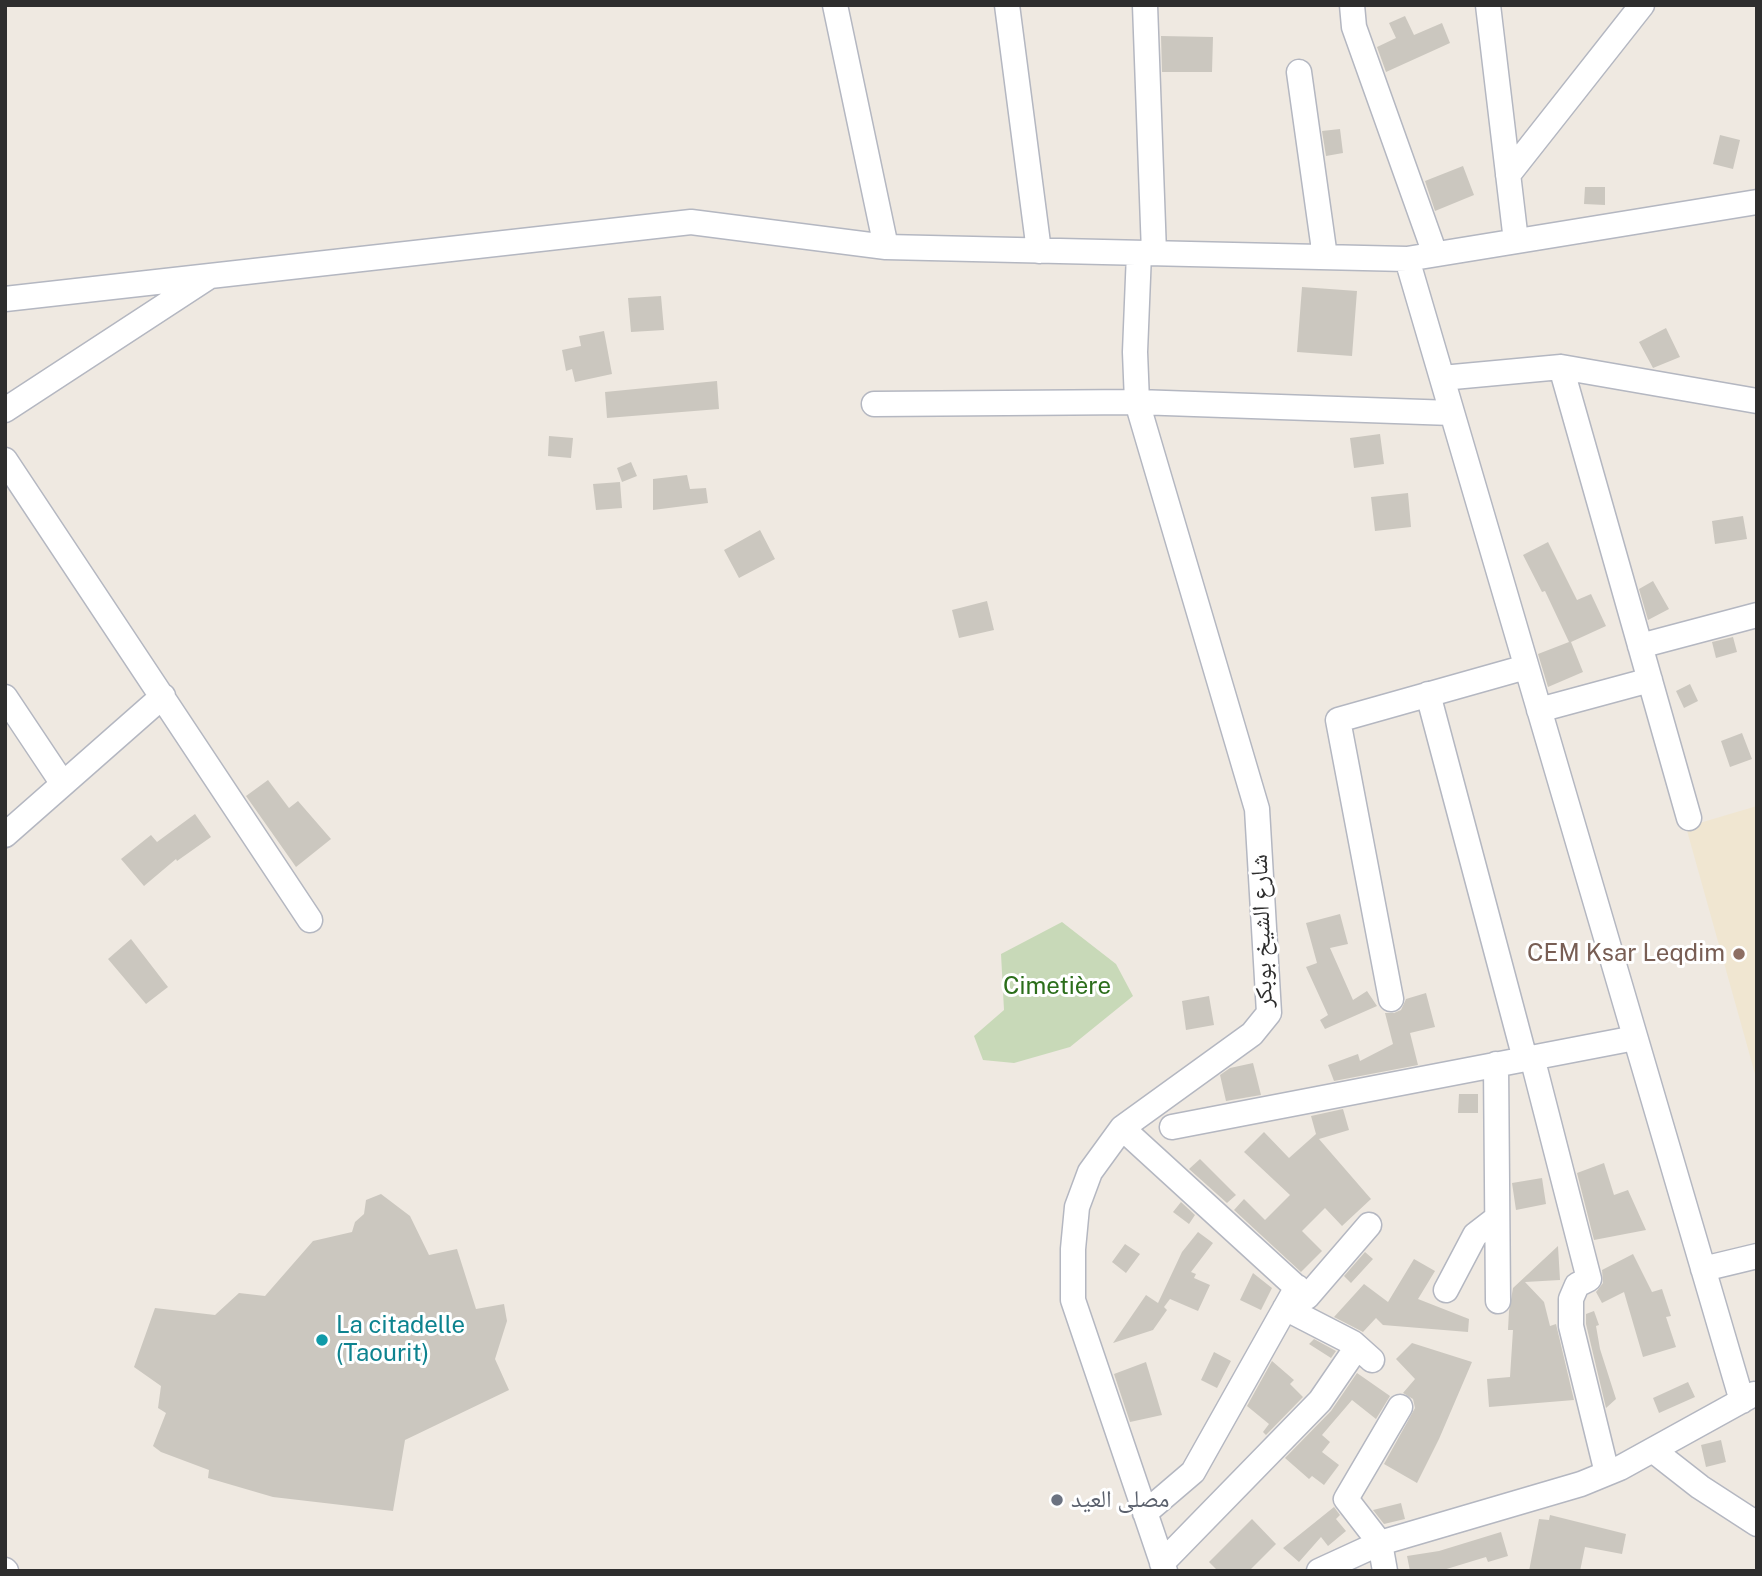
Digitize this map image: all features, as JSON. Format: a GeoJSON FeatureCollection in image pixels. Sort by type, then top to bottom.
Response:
{"type":"FeatureCollection","features":[{"type":"Feature","properties":{"kind":"street"},"geometry":{"type":"LineString","coordinates":[[835,5],[886,247]]}},
{"type":"Feature","properties":{"kind":"street"},"geometry":{"type":"LineString","coordinates":[[1007,5],[1039,251]]}},
{"type":"Feature","properties":{"kind":"street","name":"شارع الشيخ بوبكر"},"geometry":{"type":"LineString","coordinates":[[1145,5],[1146,253],[1135,352],[1138,401],[1257,809],[1269,1013],[1252,1034],[1122,1128],[1090,1172],[1077,1207],[1073,1249],[1073,1300],[1163,1567]]}},
{"type":"Feature","properties":{"kind":"street"},"geometry":{"type":"LineString","coordinates":[[1352,5],[1354,27],[1435,254]]}},
{"type":"Feature","properties":{"kind":"street"},"geometry":{"type":"LineString","coordinates":[[1488,5],[1516,241]]}},
{"type":"Feature","properties":{"kind":"street"},"geometry":{"type":"LineString","coordinates":[[1508,175],[1642,5]]}},
{"type":"Feature","properties":{"kind":"street"},"geometry":{"type":"LineString","coordinates":[[1299,72],[1325,257]]}},
{"type":"Feature","properties":{"kind":"street"},"geometry":{"type":"LineString","coordinates":[[5,299],[691,222],[886,247],[1407,259],[1757,202]]}},
{"type":"Feature","properties":{"kind":"street"},"geometry":{"type":"LineString","coordinates":[[1319,1571],[1380,1543],[1607,1473],[1654,1451],[1749,1396],[1703,1269],[1407,259]]}},
{"type":"Feature","properties":{"kind":"street"},"geometry":{"type":"LineString","coordinates":[[5,410],[211,276]]}},
{"type":"Feature","properties":{"kind":"street"},"geometry":{"type":"LineString","coordinates":[[1442,378],[1561,367],[1757,401]]}},
{"type":"Feature","properties":{"kind":"street"},"geometry":{"type":"LineString","coordinates":[[1561,367],[1689,818]]}},
{"type":"Feature","properties":{"kind":"street"},"geometry":{"type":"LineString","coordinates":[[874,404],[1138,401],[1452,413]]}},
{"type":"Feature","properties":{"kind":"street"},"geometry":{"type":"LineString","coordinates":[[5,460],[310,920]]}},
{"type":"Feature","properties":{"kind":"street"},"geometry":{"type":"LineString","coordinates":[[1640,646],[1757,615]]}},
{"type":"Feature","properties":{"kind":"street"},"geometry":{"type":"LineString","coordinates":[[1391,999],[1338,720],[1527,667]]}},
{"type":"Feature","properties":{"kind":"street"},"geometry":{"type":"LineString","coordinates":[[1539,710],[1650,680]]}},
{"type":"Feature","properties":{"kind":"street"},"geometry":{"type":"LineString","coordinates":[[1428,694],[1589,1279],[1577,1285],[1571,1299],[1571,1326],[1607,1473]]}},
{"type":"Feature","properties":{"kind":"street"},"geometry":{"type":"LineString","coordinates":[[5,835],[163,696]]}},
{"type":"Feature","properties":{"kind":"street"},"geometry":{"type":"LineString","coordinates":[[5,697],[63,784]]}},
{"type":"Feature","properties":{"kind":"street"},"geometry":{"type":"LineString","coordinates":[[1172,1127],[1635,1038]]}},
{"type":"Feature","properties":{"kind":"street"},"geometry":{"type":"LineString","coordinates":[[1496,1064],[1498,1301]]}},
{"type":"Feature","properties":{"kind":"street"},"geometry":{"type":"LineString","coordinates":[[1122,1128],[1291,1298],[1364,1353],[1163,1567]]}},
{"type":"Feature","properties":{"kind":"street"},"geometry":{"type":"LineString","coordinates":[[1446,1290],[1475,1235],[1497,1218]]}},
{"type":"Feature","properties":{"kind":"street"},"geometry":{"type":"LineString","coordinates":[[1291,1298],[1307,1297],[1369,1225]]}},
{"type":"Feature","properties":{"kind":"street"},"geometry":{"type":"LineString","coordinates":[[1703,1269],[1757,1256]]}},
{"type":"Feature","properties":{"kind":"street"},"geometry":{"type":"LineString","coordinates":[[1145,1513],[1193,1472],[1291,1298]]}},
{"type":"Feature","properties":{"kind":"street"},"geometry":{"type":"LineString","coordinates":[[1385,1571],[1380,1543],[1346,1499],[1400,1407]]}},
{"type":"Feature","properties":{"kind":"street"},"geometry":{"type":"LineString","coordinates":[[1654,1451],[1700,1487],[1757,1524]]}},
{"type":"Feature","properties":{"kind":"shaded area","name":"CEM Ksar Leqdim"},"geometry":{"type":"Polygon","coordinates":[[[1757,806],[1757,1081],[1686,827],[1757,806]]]}},
{"type":"Feature","properties":{"kind":"green space","name":"Cimetière"},"geometry":{"type":"Polygon","coordinates":[[[1062,922],[1116,964],[1133,996],[1070,1047],[1014,1063],[983,1060],[974,1036],[1004,1010],[1001,954],[1062,922]]]}},
{"type":"Feature","properties":{"kind":"building"},"geometry":{"type":"Polygon","coordinates":[[[1405,16],[1414,35],[1442,23],[1450,43],[1386,72],[1377,47],[1396,38],[1389,23],[1405,16]]]}},
{"type":"Feature","properties":{"kind":"building"},"geometry":{"type":"Polygon","coordinates":[[[1161,36],[1213,37],[1212,72],[1162,72],[1161,36]]]}},
{"type":"Feature","properties":{"kind":"building"},"geometry":{"type":"Polygon","coordinates":[[[1340,129],[1343,153],[1326,156],[1322,131],[1340,129]]]}},
{"type":"Feature","properties":{"kind":"building"},"geometry":{"type":"Polygon","coordinates":[[[1720,135],[1740,140],[1733,169],[1713,164],[1720,135]]]}},
{"type":"Feature","properties":{"kind":"building"},"geometry":{"type":"Polygon","coordinates":[[[1463,166],[1474,195],[1435,211],[1425,181],[1463,166]]]}},
{"type":"Feature","properties":{"kind":"building"},"geometry":{"type":"Polygon","coordinates":[[[1585,187],[1605,187],[1605,205],[1584,204],[1585,187]]]}},
{"type":"Feature","properties":{"kind":"building"},"geometry":{"type":"Polygon","coordinates":[[[1302,287],[1357,291],[1352,356],[1297,352],[1302,287]]]}},
{"type":"Feature","properties":{"kind":"building"},"geometry":{"type":"Polygon","coordinates":[[[661,296],[664,330],[631,332],[628,298],[661,296]]]}},
{"type":"Feature","properties":{"kind":"building"},"geometry":{"type":"Polygon","coordinates":[[[1666,328],[1680,357],[1653,368],[1639,342],[1666,328]]]}},
{"type":"Feature","properties":{"kind":"building"},"geometry":{"type":"Polygon","coordinates":[[[604,331],[612,374],[575,382],[572,369],[566,371],[562,350],[581,346],[579,336],[604,331]]]}},
{"type":"Feature","properties":{"kind":"building"},"geometry":{"type":"Polygon","coordinates":[[[717,381],[719,409],[607,418],[605,392],[717,381]]]}},
{"type":"Feature","properties":{"kind":"building"},"geometry":{"type":"Polygon","coordinates":[[[1380,434],[1384,464],[1354,468],[1350,438],[1380,434]]]}},
{"type":"Feature","properties":{"kind":"building"},"geometry":{"type":"Polygon","coordinates":[[[549,436],[573,438],[571,458],[548,456],[549,436]]]}},
{"type":"Feature","properties":{"kind":"building"},"geometry":{"type":"Polygon","coordinates":[[[631,462],[637,476],[622,482],[617,468],[631,462]]]}},
{"type":"Feature","properties":{"kind":"building"},"geometry":{"type":"Polygon","coordinates":[[[687,475],[690,489],[706,488],[708,503],[653,510],[653,479],[687,475]]]}},
{"type":"Feature","properties":{"kind":"building"},"geometry":{"type":"Polygon","coordinates":[[[620,482],[622,508],[596,510],[593,484],[620,482]]]}},
{"type":"Feature","properties":{"kind":"building"},"geometry":{"type":"Polygon","coordinates":[[[1408,493],[1411,527],[1375,531],[1371,497],[1408,493]]]}},
{"type":"Feature","properties":{"kind":"building"},"geometry":{"type":"Polygon","coordinates":[[[1743,516],[1747,539],[1715,544],[1712,521],[1743,516]]]}},
{"type":"Feature","properties":{"kind":"building"},"geometry":{"type":"Polygon","coordinates":[[[760,530],[775,559],[739,578],[724,550],[760,530]]]}},
{"type":"Feature","properties":{"kind":"building"},"geometry":{"type":"Polygon","coordinates":[[[1548,542],[1577,600],[1591,594],[1606,626],[1571,642],[1583,672],[1548,687],[1538,654],[1569,642],[1545,591],[1542,592],[1523,555],[1548,542]]]}},
{"type":"Feature","properties":{"kind":"building"},"geometry":{"type":"Polygon","coordinates":[[[1653,581],[1669,609],[1648,620],[1639,589],[1653,581]]]}},
{"type":"Feature","properties":{"kind":"building"},"geometry":{"type":"Polygon","coordinates":[[[987,601],[994,630],[959,638],[952,610],[987,601]]]}},
{"type":"Feature","properties":{"kind":"building"},"geometry":{"type":"Polygon","coordinates":[[[1733,637],[1737,652],[1716,658],[1712,642],[1733,637]]]}},
{"type":"Feature","properties":{"kind":"building"},"geometry":{"type":"Polygon","coordinates":[[[1690,684],[1698,701],[1684,708],[1676,691],[1690,684]]]}},
{"type":"Feature","properties":{"kind":"building"},"geometry":{"type":"Polygon","coordinates":[[[1742,733],[1752,759],[1730,767],[1721,741],[1742,733]]]}},
{"type":"Feature","properties":{"kind":"building"},"geometry":{"type":"Polygon","coordinates":[[[268,780],[289,808],[298,801],[331,839],[296,867],[246,796],[268,780]]]}},
{"type":"Feature","properties":{"kind":"building"},"geometry":{"type":"Polygon","coordinates":[[[195,814],[211,837],[177,861],[176,859],[144,886],[121,859],[151,835],[157,842],[195,814]]]}},
{"type":"Feature","properties":{"kind":"building"},"geometry":{"type":"Polygon","coordinates":[[[1340,914],[1348,944],[1330,948],[1353,1000],[1367,991],[1377,1006],[1325,1029],[1320,1020],[1328,1015],[1306,967],[1317,963],[1306,923],[1340,914]]]}},
{"type":"Feature","properties":{"kind":"building"},"geometry":{"type":"Polygon","coordinates":[[[131,939],[168,987],[146,1004],[108,959],[131,939]]]}},
{"type":"Feature","properties":{"kind":"building"},"geometry":{"type":"Polygon","coordinates":[[[1426,993],[1435,1027],[1410,1033],[1418,1065],[1334,1081],[1328,1065],[1358,1054],[1360,1061],[1393,1044],[1385,1013],[1401,1010],[1406,999],[1426,993]]]}},
{"type":"Feature","properties":{"kind":"building"},"geometry":{"type":"Polygon","coordinates":[[[1209,996],[1214,1025],[1186,1030],[1182,1001],[1209,996]]]}},
{"type":"Feature","properties":{"kind":"building"},"geometry":{"type":"Polygon","coordinates":[[[1253,1063],[1261,1095],[1226,1101],[1220,1075],[1230,1068],[1253,1063]]]}},
{"type":"Feature","properties":{"kind":"building"},"geometry":{"type":"Polygon","coordinates":[[[1459,1094],[1478,1094],[1478,1113],[1458,1113],[1459,1094]]]}},
{"type":"Feature","properties":{"kind":"building"},"geometry":{"type":"Polygon","coordinates":[[[1343,1109],[1349,1130],[1319,1139],[1371,1199],[1342,1226],[1325,1208],[1302,1231],[1322,1251],[1301,1272],[1234,1210],[1244,1199],[1265,1220],[1290,1195],[1244,1152],[1264,1132],[1289,1158],[1316,1134],[1311,1116],[1343,1109]]]}},
{"type":"Feature","properties":{"kind":"building"},"geometry":{"type":"Polygon","coordinates":[[[1200,1159],[1236,1195],[1227,1203],[1189,1169],[1200,1159]]]}},
{"type":"Feature","properties":{"kind":"building"},"geometry":{"type":"Polygon","coordinates":[[[1604,1163],[1614,1195],[1628,1190],[1646,1230],[1594,1240],[1577,1173],[1604,1163]]]}},
{"type":"Feature","properties":{"kind":"building"},"geometry":{"type":"Polygon","coordinates":[[[1542,1178],[1546,1204],[1516,1210],[1512,1183],[1542,1178]]]}},
{"type":"Feature","properties":{"kind":"building","name":"La citadelle (Taourit)"},"geometry":{"type":"Polygon","coordinates":[[[381,1194],[410,1216],[429,1255],[457,1249],[476,1309],[504,1304],[507,1321],[495,1359],[509,1390],[405,1440],[393,1511],[273,1497],[208,1478],[209,1470],[161,1452],[153,1446],[166,1413],[158,1408],[161,1386],[134,1367],[155,1308],[215,1315],[239,1293],[265,1296],[313,1241],[352,1232],[355,1222],[364,1214],[366,1200],[381,1194]]]}},
{"type":"Feature","properties":{"kind":"building"},"geometry":{"type":"Polygon","coordinates":[[[1181,1202],[1195,1215],[1189,1224],[1173,1212],[1181,1202]]]}},
{"type":"Feature","properties":{"kind":"building"},"geometry":{"type":"Polygon","coordinates":[[[1198,1232],[1213,1243],[1191,1272],[1196,1274],[1194,1278],[1210,1285],[1198,1311],[1170,1299],[1164,1307],[1167,1310],[1153,1330],[1113,1343],[1146,1295],[1158,1303],[1182,1252],[1198,1232]]]}},
{"type":"Feature","properties":{"kind":"building"},"geometry":{"type":"Polygon","coordinates":[[[1125,1244],[1140,1254],[1126,1273],[1112,1262],[1125,1244]]]}},
{"type":"Feature","properties":{"kind":"building"},"geometry":{"type":"Polygon","coordinates":[[[1558,1246],[1560,1280],[1525,1282],[1544,1302],[1550,1326],[1556,1324],[1574,1400],[1489,1407],[1487,1379],[1510,1377],[1513,1330],[1508,1330],[1513,1288],[1558,1246]]]}},
{"type":"Feature","properties":{"kind":"building"},"geometry":{"type":"Polygon","coordinates":[[[1365,1252],[1373,1259],[1351,1283],[1344,1276],[1365,1252]]]}},
{"type":"Feature","properties":{"kind":"building"},"geometry":{"type":"Polygon","coordinates":[[[1633,1254],[1652,1292],[1662,1289],[1671,1316],[1666,1317],[1676,1347],[1643,1357],[1624,1292],[1602,1303],[1596,1292],[1603,1283],[1602,1270],[1633,1254]]]}},
{"type":"Feature","properties":{"kind":"building"},"geometry":{"type":"Polygon","coordinates":[[[1414,1259],[1435,1271],[1418,1299],[1469,1319],[1468,1332],[1383,1325],[1376,1318],[1363,1332],[1334,1317],[1364,1284],[1388,1302],[1414,1259]]]}},
{"type":"Feature","properties":{"kind":"building"},"geometry":{"type":"Polygon","coordinates":[[[1253,1273],[1272,1288],[1261,1310],[1240,1300],[1253,1273]]]}},
{"type":"Feature","properties":{"kind":"building"},"geometry":{"type":"Polygon","coordinates":[[[1594,1311],[1599,1325],[1596,1326],[1600,1349],[1616,1399],[1606,1408],[1586,1324],[1586,1314],[1594,1311]]]}},
{"type":"Feature","properties":{"kind":"building"},"geometry":{"type":"Polygon","coordinates":[[[1314,1339],[1336,1351],[1331,1358],[1309,1344],[1314,1339]]]}},
{"type":"Feature","properties":{"kind":"building"},"geometry":{"type":"Polygon","coordinates":[[[1412,1343],[1472,1362],[1417,1483],[1384,1464],[1415,1408],[1413,1399],[1403,1393],[1415,1379],[1396,1359],[1412,1343]]]}},
{"type":"Feature","properties":{"kind":"building"},"geometry":{"type":"Polygon","coordinates":[[[1214,1352],[1231,1361],[1217,1388],[1201,1380],[1214,1352]]]}},
{"type":"Feature","properties":{"kind":"building"},"geometry":{"type":"Polygon","coordinates":[[[1272,1361],[1294,1380],[1290,1384],[1303,1397],[1266,1435],[1263,1432],[1269,1424],[1247,1406],[1272,1361]]]}},
{"type":"Feature","properties":{"kind":"building"},"geometry":{"type":"Polygon","coordinates":[[[1146,1362],[1162,1415],[1130,1422],[1114,1374],[1146,1362]]]}},
{"type":"Feature","properties":{"kind":"building"},"geometry":{"type":"Polygon","coordinates":[[[1357,1373],[1390,1396],[1376,1419],[1352,1400],[1322,1435],[1330,1442],[1322,1452],[1339,1465],[1324,1485],[1312,1476],[1309,1479],[1285,1458],[1331,1411],[1357,1373]]]}},
{"type":"Feature","properties":{"kind":"building"},"geometry":{"type":"Polygon","coordinates":[[[1688,1382],[1695,1397],[1659,1413],[1653,1398],[1688,1382]]]}},
{"type":"Feature","properties":{"kind":"building"},"geometry":{"type":"Polygon","coordinates":[[[1721,1440],[1726,1462],[1706,1467],[1701,1445],[1721,1440]]]}},
{"type":"Feature","properties":{"kind":"building"},"geometry":{"type":"Polygon","coordinates":[[[1401,1503],[1405,1519],[1384,1524],[1373,1510],[1401,1503]]]}},
{"type":"Feature","properties":{"kind":"building"},"geometry":{"type":"Polygon","coordinates":[[[1334,1507],[1340,1515],[1336,1519],[1346,1531],[1328,1546],[1321,1537],[1299,1562],[1283,1548],[1334,1507]]]}},
{"type":"Feature","properties":{"kind":"building"},"geometry":{"type":"Polygon","coordinates":[[[1550,1515],[1626,1534],[1622,1554],[1585,1547],[1580,1571],[1529,1571],[1539,1519],[1549,1520],[1550,1515]]]}},
{"type":"Feature","properties":{"kind":"building"},"geometry":{"type":"Polygon","coordinates":[[[1252,1519],[1276,1544],[1249,1571],[1218,1571],[1209,1562],[1252,1519]]]}},
{"type":"Feature","properties":{"kind":"building"},"geometry":{"type":"Polygon","coordinates":[[[1501,1532],[1508,1556],[1488,1562],[1486,1557],[1440,1571],[1410,1571],[1407,1556],[1439,1551],[1501,1532]]]}},
{"type":"Feature","properties":{"kind":"place","name":"CEM Ksar Leqdim"},"geometry":{"type":"Point","coordinates":[1739,954]}},
{"type":"Feature","properties":{"kind":"place","name":"La citadelle (Taourit)"},"geometry":{"type":"Point","coordinates":[322,1340]}},
{"type":"Feature","properties":{"kind":"place","name":"مصلى العيد"},"geometry":{"type":"Point","coordinates":[1057,1500]}}]}
